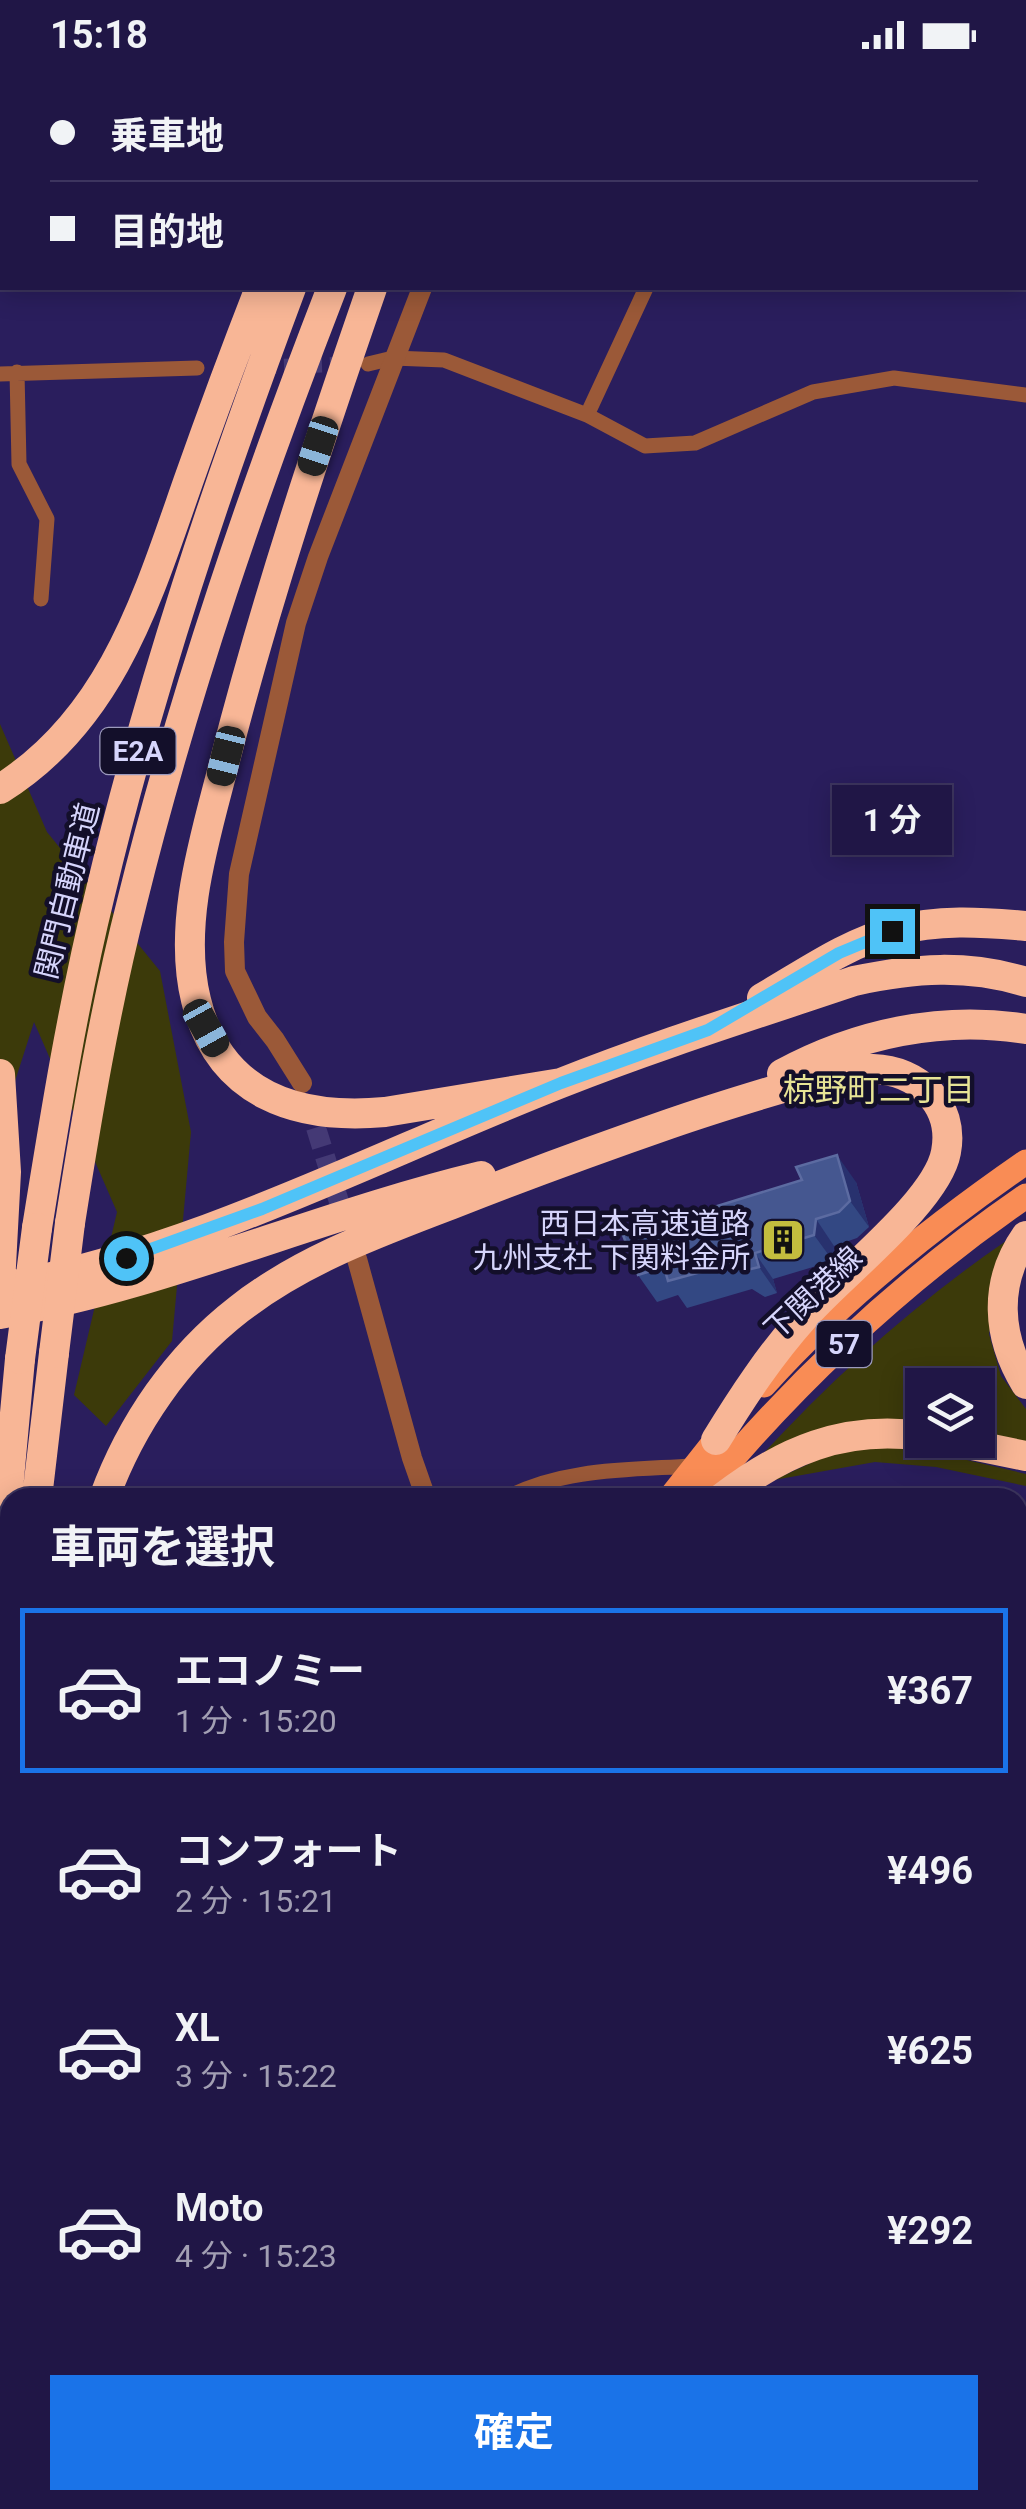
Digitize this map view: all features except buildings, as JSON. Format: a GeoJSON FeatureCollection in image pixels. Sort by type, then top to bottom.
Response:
{"type":"FeatureCollection","features":[{"type":"Feature","properties":{"kind":"highway"},"geometry":{"type":"LineString","coordinates":[[0,789],[44,757],[65,736],[104,687],[124,652],[259,290]]}},
{"type":"Feature","properties":{"kind":"highway","name":"関門自動車道"},"geometry":{"type":"LineString","coordinates":[[10,1289],[37,1228],[69,1038],[100,893],[132,772],[215,498],[290,290]]}},
{"type":"Feature","properties":{"kind":"highway","name":"E2A"},"geometry":{"type":"LineString","coordinates":[[38,1488],[70,1223],[102,1038],[132,904],[175,742],[251,502],[331,290]]}},
{"type":"Feature","properties":{"kind":"highway"},"geometry":{"type":"LineString","coordinates":[[371,290],[268,603],[218,786],[193,908],[191,960],[196,1002],[216,1047],[247,1082],[284,1105],[306,1111],[356,1115],[384,1112],[561,1083]]}},
{"type":"Feature","properties":{"kind":"highway"},"geometry":{"type":"LineString","coordinates":[[708,1030],[839,953],[892,931],[949,922],[1026,926]]}},
{"type":"Feature","properties":{"kind":"highway"},"geometry":{"type":"LineString","coordinates":[[0,1074],[6,1140],[3,1236],[10,1289],[207,1231],[561,1083],[854,981],[938,968],[971,970],[1026,982]]}},
{"type":"Feature","properties":{"kind":"highway"},"geometry":{"type":"LineString","coordinates":[[731,1102],[803,1063],[874,1037],[951,1024],[1026,1029]]}},
{"type":"Feature","properties":{"kind":"highway"},"geometry":{"type":"LineString","coordinates":[[108,1488],[152,1402],[206,1337],[276,1283],[367,1237],[731,1102],[836,1073],[890,1070],[906,1076],[931,1093],[940,1106],[948,1135],[946,1152],[933,1183],[795,1327],[750,1384],[716,1440]]}},
{"type":"Feature","properties":{"kind":"highway"},"geometry":{"type":"LineString","coordinates":[[0,1314],[149,1278],[409,1194],[596,1149]]}},
{"type":"Feature","properties":{"kind":"highway"},"geometry":{"type":"LineString","coordinates":[[1026,1236],[1010,1264],[1002,1304],[1007,1346],[1026,1384]]}},
{"type":"Feature","properties":{"kind":"highway","name":"E2A"},"geometry":{"type":"LineString","coordinates":[[8,1488],[20,1359],[10,1289]]}},
{"type":"Feature","properties":{"kind":"highway"},"geometry":{"type":"LineString","coordinates":[[737,1488],[786,1455],[822,1441],[856,1434],[905,1435]]}},
{"type":"Feature","properties":{"kind":"highway"},"geometry":{"type":"LineString","coordinates":[[995,1450],[1026,1456]]}},
{"type":"Feature","properties":{"kind":"main road","name":"下関港線"},"geometry":{"type":"LineString","coordinates":[[677,1488],[692,1466],[828,1320],[934,1230],[1026,1162]]}},
{"type":"Feature","properties":{"kind":"main road","name":"下関港線"},"geometry":{"type":"LineString","coordinates":[[709,1488],[800,1386],[852,1336],[1026,1196]]}},
{"type":"Feature","properties":{"kind":"street"},"geometry":{"type":"LineString","coordinates":[[302,1083],[257,1018],[235,971],[239,874],[296,623],[421,290]]}},
{"type":"Feature","properties":{"kind":"street"},"geometry":{"type":"LineString","coordinates":[[587,415],[645,290]]}},
{"type":"Feature","properties":{"kind":"street"},"geometry":{"type":"LineString","coordinates":[[368,364],[394,358],[444,360],[587,415],[645,446],[695,443],[813,392],[894,378],[1026,395]]}},
{"type":"Feature","properties":{"kind":"street"},"geometry":{"type":"LineString","coordinates":[[41,599],[46,519],[18,464],[8,373],[197,368]]}},
{"type":"Feature","properties":{"kind":"street"},"geometry":{"type":"LineString","coordinates":[[357,1259],[422,1488]]}},
{"type":"Feature","properties":{"kind":"street"},"geometry":{"type":"LineString","coordinates":[[524,1488],[568,1475],[692,1466]]}},
{"type":"Feature","properties":{"kind":"shaded area"},"geometry":{"type":"Polygon","coordinates":[[[0,724],[47,832],[160,971],[191,1132],[172,1341],[106,1426],[74,1395],[117,1212],[34,1022],[0,1128],[0,724]]]}},
{"type":"Feature","properties":{"kind":"shaded area"},"geometry":{"type":"Polygon","coordinates":[[[1006,1241],[989,1334],[1001,1376],[1026,1409],[1026,1446],[995,1440],[995,1368],[905,1368],[905,1428],[760,1457],[877,1342],[1006,1241]]]}},
{"type":"Feature","properties":{"kind":"shaded area"},"geometry":{"type":"Polygon","coordinates":[[[877,1446],[905,1448],[905,1458],[958,1458],[1026,1474],[1026,1486],[936,1467],[875,1462],[774,1480],[828,1455],[877,1446]]]}},
{"type":"Feature","properties":{"kind":"tunnel"},"geometry":{"type":"LineString","coordinates":[[261,367],[348,364]]}},
{"type":"Feature","properties":{"kind":"tunnel"},"geometry":{"type":"LineString","coordinates":[[307,1099],[346,1224]]}},
{"type":"Feature","properties":{"kind":"place","name":"西日本高速道路 九州支社 下関料金所"},"geometry":{"type":"Point","coordinates":[783,1240]}},
{"type":"Feature","properties":{"kind":"district","name":"椋野町二丁目"},"geometry":{"type":"Point","coordinates":[879,1090]}},
{"type":"Feature","properties":{"kind":"route"},"geometry":{"type":"LineString","coordinates":[[126,1258],[207,1231],[561,1083],[708,1030],[839,953],[892,931]]}}]}
